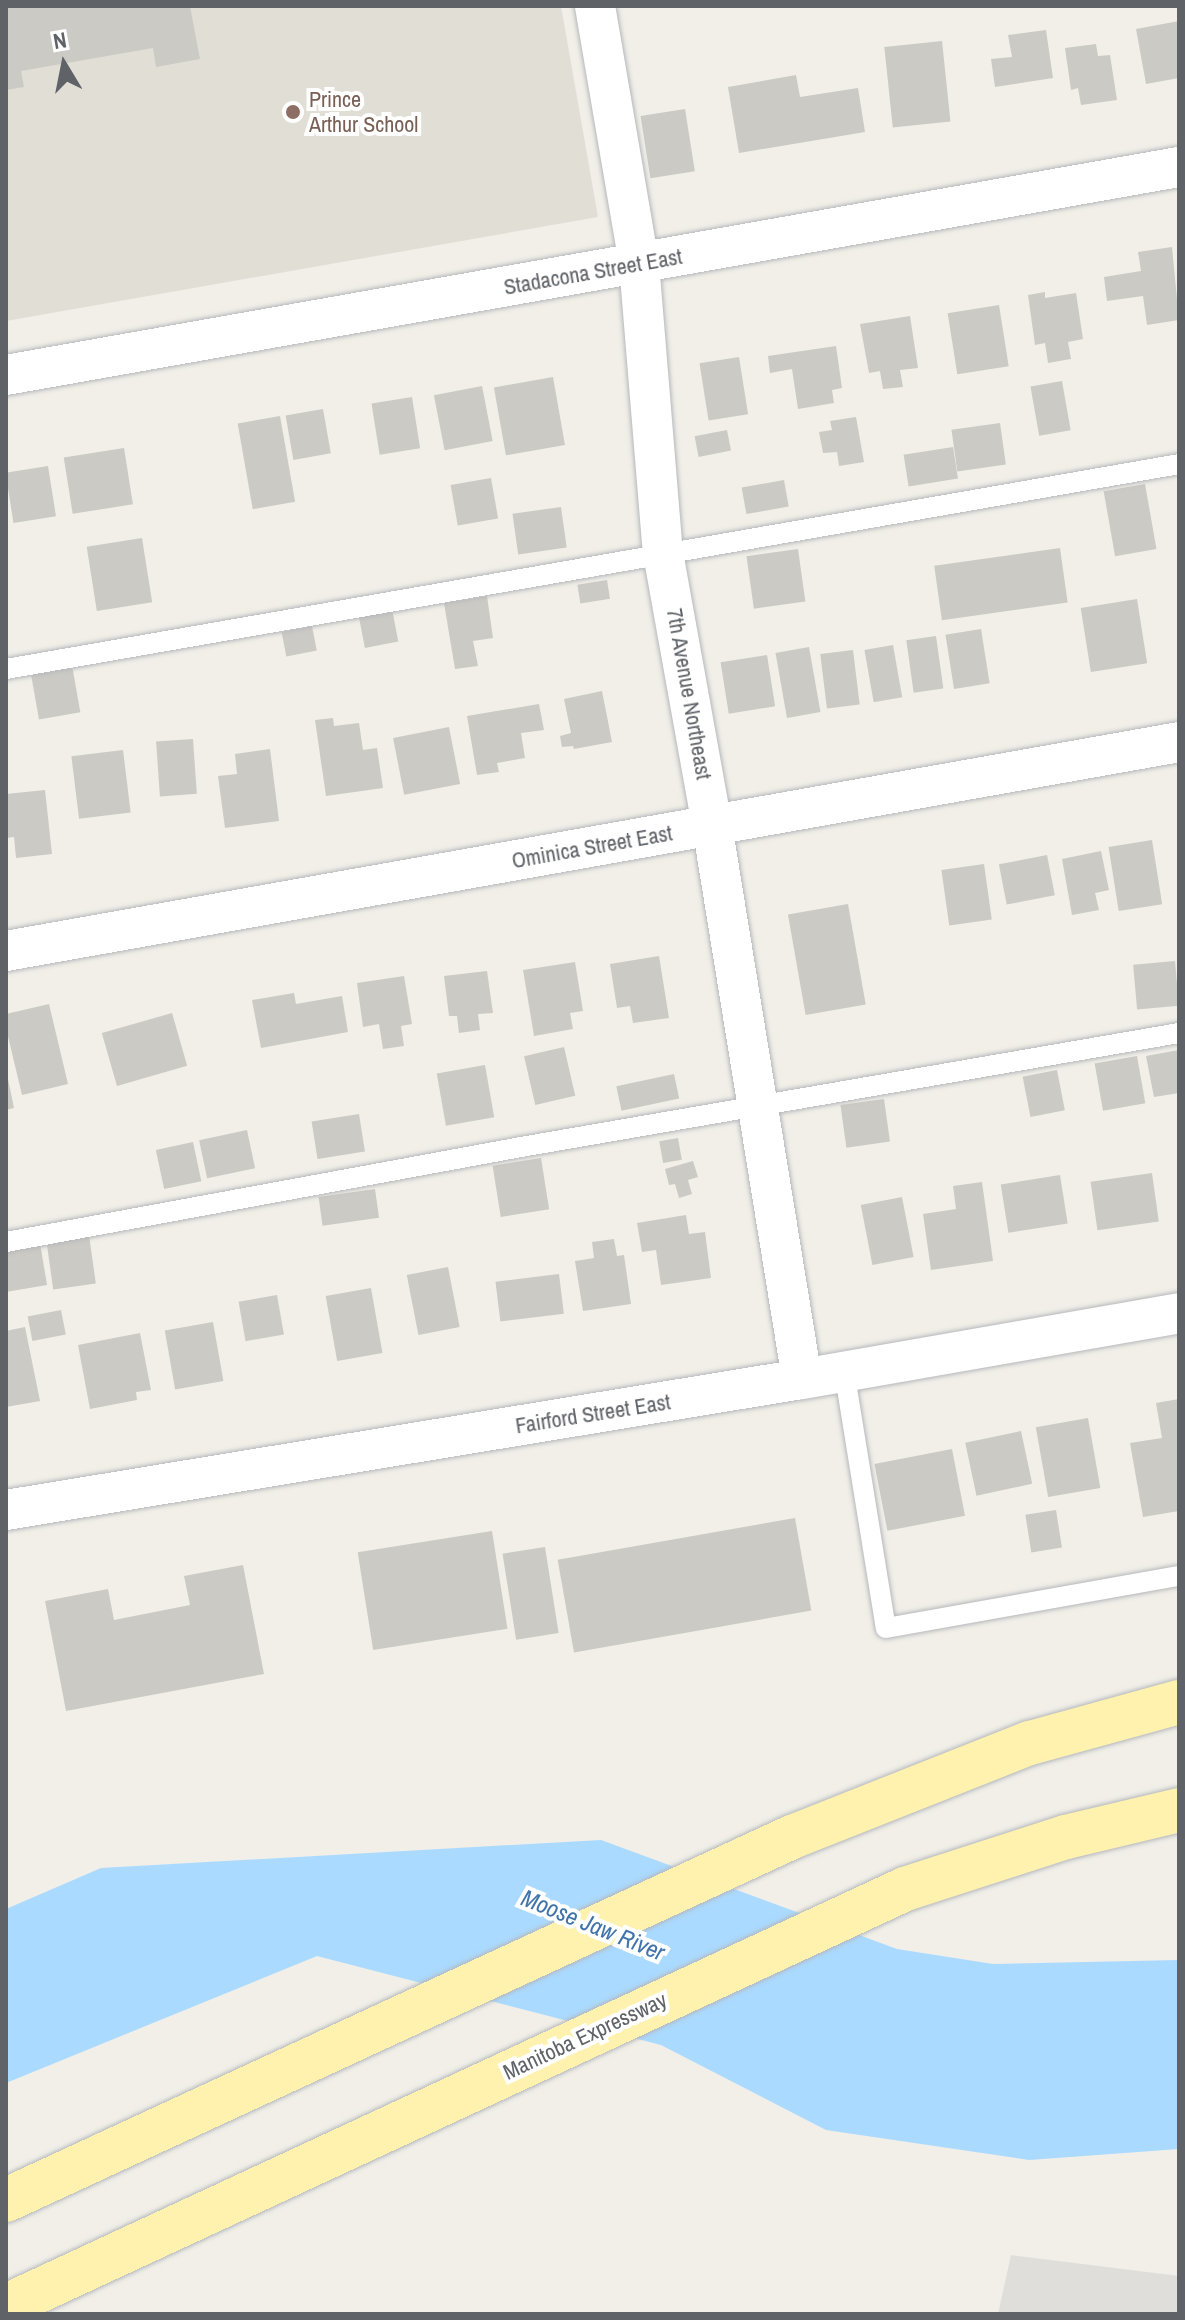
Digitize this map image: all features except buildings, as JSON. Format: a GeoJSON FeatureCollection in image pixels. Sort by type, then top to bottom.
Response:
{"type":"FeatureCollection","features":[{"type":"Feature","properties":{"kind":"main road"},"geometry":{"type":"LineString","coordinates":[[6,2200],[792,1837],[1030,1743],[1179,1702]]}},
{"type":"Feature","properties":{"kind":"main road","name":"Manitoba Expressway"},"geometry":{"type":"LineString","coordinates":[[6,2306],[905,1889],[1066,1837],[1179,1810]]}},
{"type":"Feature","properties":{"kind":"street","name":"7th Avenue Northeast"},"geometry":{"type":"LineString","coordinates":[[595,6],[639,263],[663,553],[712,825],[802,1379]]}},
{"type":"Feature","properties":{"kind":"street","name":"Stadacona Street East"},"geometry":{"type":"LineString","coordinates":[[6,375],[1179,167]]}},
{"type":"Feature","properties":{"kind":"street","name":"Ominica Street East"},"geometry":{"type":"LineString","coordinates":[[6,951],[1179,742]]}},
{"type":"Feature","properties":{"kind":"street","name":"Fairford Street East"},"geometry":{"type":"LineString","coordinates":[[6,1510],[802,1379],[1179,1313]]}},
{"type":"Feature","properties":{"kind":"lane"},"geometry":{"type":"LineString","coordinates":[[6,669],[1179,464]]}},
{"type":"Feature","properties":{"kind":"lane"},"geometry":{"type":"LineString","coordinates":[[6,1242],[1179,1033]]}},
{"type":"Feature","properties":{"kind":"lane"},"geometry":{"type":"LineString","coordinates":[[844,1370],[886,1628],[1179,1576]]}},
{"type":"Feature","properties":{"kind":"shaded area","name":"Prince Arthur School"},"geometry":{"type":"Polygon","coordinates":[[[6,6],[561,6],[598,217],[6,321],[6,6]]]}},
{"type":"Feature","properties":{"kind":"shaded area"},"geometry":{"type":"Polygon","coordinates":[[[1011,2255],[1179,2276],[1179,2314],[998,2314],[1011,2255]]]}},
{"type":"Feature","properties":{"kind":"water","name":"Moose Jaw River"},"geometry":{"type":"Polygon","coordinates":[[[601,1840],[897,1949],[993,1964],[1179,1960],[1179,2149],[1029,2160],[826,2130],[661,2045],[317,1956],[6,2083],[6,1909],[101,1868],[601,1840]]]}},
{"type":"Feature","properties":{"kind":"place","name":"Prince Arthur School"},"geometry":{"type":"Point","coordinates":[293,112]}}]}
